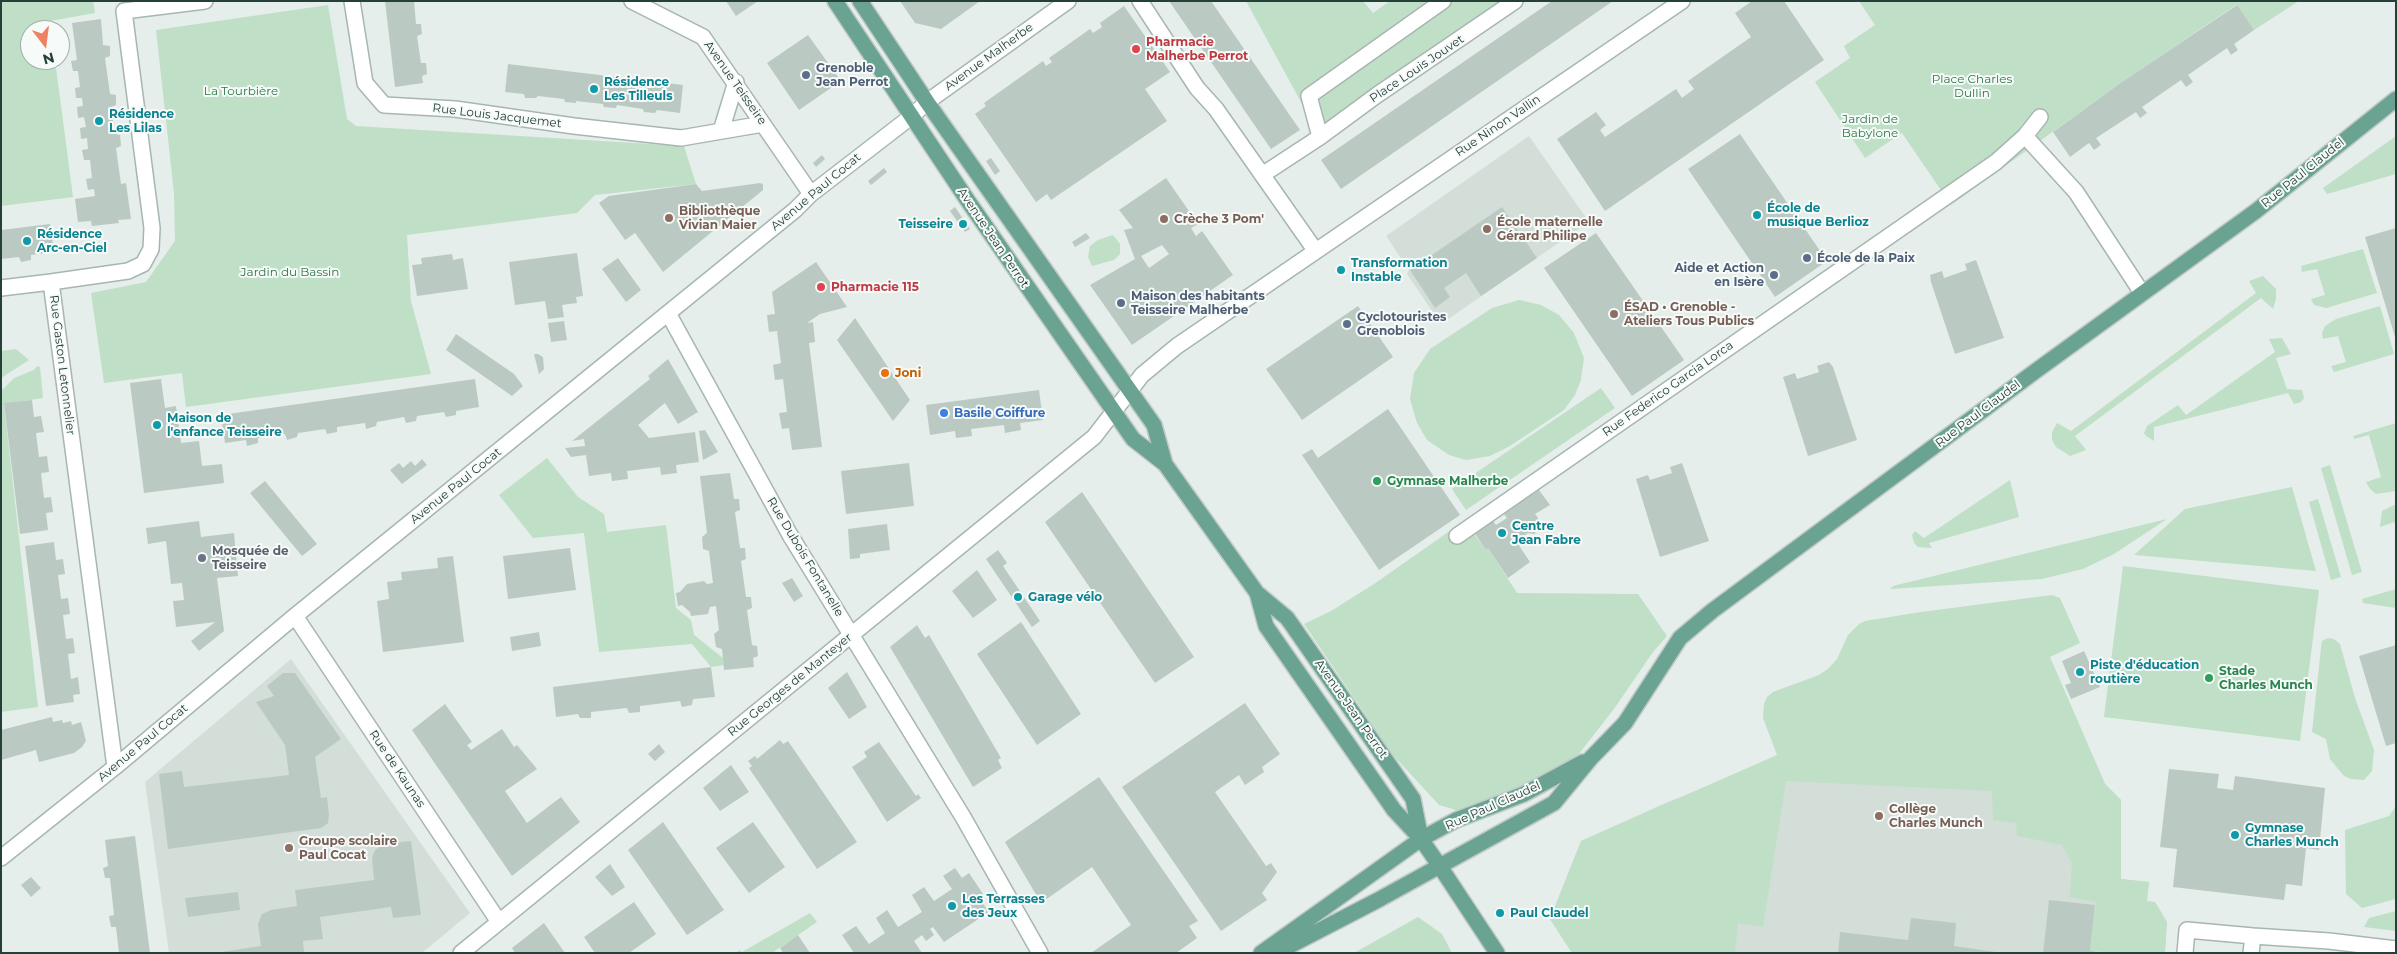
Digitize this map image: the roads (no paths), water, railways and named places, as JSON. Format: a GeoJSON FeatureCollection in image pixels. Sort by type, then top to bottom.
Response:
{"type":"FeatureCollection","features":[{"type":"Feature","properties":{"kind":"main road","name":"Avenue Jean Perrot"},"geometry":{"type":"LineString","coordinates":[[836,1],[968,201],[1114,412],[1134,439],[1164,464],[1257,593],[1287,618],[1413,798],[1421,839]]}},
{"type":"Feature","properties":{"kind":"main road","name":"Avenue Jean Perrot"},"geometry":{"type":"LineString","coordinates":[[860,1],[927,102],[1154,425],[1164,464]]}},
{"type":"Feature","properties":{"kind":"main road","name":"Rue Paul Claudel"},"geometry":{"type":"LineString","coordinates":[[1276,953],[1378,900],[1554,803],[1591,758],[1625,723],[1680,638],[1745,587],[2142,293],[2256,212],[2396,99]]}},
{"type":"Feature","properties":{"kind":"main road","name":"Avenue Jean Perrot"},"geometry":{"type":"LineString","coordinates":[[1257,593],[1266,626],[1394,810],[1421,839],[1440,865],[1497,953]]}},
{"type":"Feature","properties":{"kind":"main road","name":"Rue Paul Claudel"},"geometry":{"type":"LineString","coordinates":[[1261,953],[1421,839],[1456,820],[1524,794],[1591,758]]}},
{"type":"Feature","properties":{"kind":"street","name":"Rue Gaston Letonnelier"},"geometry":{"type":"LineString","coordinates":[[115,767],[51,282],[128,271],[144,264],[151,250],[152,228],[124,6],[204,1]]}},
{"type":"Feature","properties":{"kind":"street","name":"Rue Louis Jacquemet"},"geometry":{"type":"LineString","coordinates":[[352,1],[365,83],[384,104],[455,109],[574,126],[680,138],[764,124]]}},
{"type":"Feature","properties":{"kind":"street","name":"Avenue Teisseire"},"geometry":{"type":"LineString","coordinates":[[632,1],[703,37],[736,82],[811,194]]}},
{"type":"Feature","properties":{"kind":"street","name":"Avenue Malherbe"},"geometry":{"type":"LineString","coordinates":[[912,116],[927,102],[1068,1]]}},
{"type":"Feature","properties":{"kind":"street"},"geometry":{"type":"LineString","coordinates":[[1140,1],[1197,88],[1216,109],[1315,250]]}},
{"type":"Feature","properties":{"kind":"street"},"geometry":{"type":"LineString","coordinates":[[1320,137],[1309,96],[1443,1]]}},
{"type":"Feature","properties":{"kind":"street","name":"Place Louis Jouvet"},"geometry":{"type":"LineString","coordinates":[[1262,176],[1515,1]]}},
{"type":"Feature","properties":{"kind":"street","name":"Rue Ninon Vallin"},"geometry":{"type":"LineString","coordinates":[[1129,391],[1142,375],[1177,346],[1682,1]]}},
{"type":"Feature","properties":{"kind":"street"},"geometry":{"type":"LineString","coordinates":[[721,131],[736,82]]}},
{"type":"Feature","properties":{"kind":"street","name":"Avenue Paul Cocat"},"geometry":{"type":"LineString","coordinates":[[1,858],[115,767],[294,616],[795,210],[811,194],[912,116]]}},
{"type":"Feature","properties":{"kind":"street","name":"Rue Federico Garcia Lorca"},"geometry":{"type":"LineString","coordinates":[[1457,536],[1996,162],[2025,136],[2040,117]]}},
{"type":"Feature","properties":{"kind":"street"},"geometry":{"type":"LineString","coordinates":[[2025,136],[2076,192],[2142,293]]}},
{"type":"Feature","properties":{"kind":"street"},"geometry":{"type":"LineString","coordinates":[[1,288],[51,282]]}},
{"type":"Feature","properties":{"kind":"street","name":"Rue Dubois Fontanelle"},"geometry":{"type":"LineString","coordinates":[[668,313],[790,535],[963,817],[1040,953]]}},
{"type":"Feature","properties":{"kind":"street","name":"Rue Georges de Manteyer"},"geometry":{"type":"LineString","coordinates":[[461,953],[481,946],[499,922],[1094,437],[1129,391]]}},
{"type":"Feature","properties":{"kind":"street","name":"Rue de Kaunas"},"geometry":{"type":"LineString","coordinates":[[294,616],[499,922]]}},
{"type":"Feature","properties":{"kind":"street"},"geometry":{"type":"LineString","coordinates":[[2185,953],[2187,930],[2329,941],[2396,949]]}},
{"type":"Feature","properties":{"kind":"street"},"geometry":{"type":"LineString","coordinates":[[2251,953],[2253,936]]}},
{"type":"Feature","properties":{"kind":"place","name":"Pharmacie Malherbe Perrot"},"geometry":{"type":"Point","coordinates":[1136,49]}},
{"type":"Feature","properties":{"kind":"place","name":"Grenoble Jean Perrot"},"geometry":{"type":"Point","coordinates":[806,75]}},
{"type":"Feature","properties":{"kind":"place","name":"Résidence Les Tilleuls"},"geometry":{"type":"Point","coordinates":[594,89]}},
{"type":"Feature","properties":{"kind":"place","name":"Résidence Les Lilas"},"geometry":{"type":"Point","coordinates":[99,121]}},
{"type":"Feature","properties":{"kind":"place","name":"École de musique Berlioz"},"geometry":{"type":"Point","coordinates":[1757,215]}},
{"type":"Feature","properties":{"kind":"place","name":"Bibliothèque Vivian Maier"},"geometry":{"type":"Point","coordinates":[669,218]}},
{"type":"Feature","properties":{"kind":"place","name":"Crèche 3 Pom'"},"geometry":{"type":"Point","coordinates":[1164,219]}},
{"type":"Feature","properties":{"kind":"place","name":"Teisseire"},"geometry":{"type":"Point","coordinates":[963,224]}},
{"type":"Feature","properties":{"kind":"place","name":"École maternelle Gérard Philipe"},"geometry":{"type":"Point","coordinates":[1487,229]}},
{"type":"Feature","properties":{"kind":"place","name":"Résidence Arc-en-Ciel"},"geometry":{"type":"Point","coordinates":[27,241]}},
{"type":"Feature","properties":{"kind":"place","name":"École de la Paix"},"geometry":{"type":"Point","coordinates":[1807,258]}},
{"type":"Feature","properties":{"kind":"place","name":"Transformation Instable"},"geometry":{"type":"Point","coordinates":[1341,270]}},
{"type":"Feature","properties":{"kind":"place","name":"Aide et Action en Isère"},"geometry":{"type":"Point","coordinates":[1774,275]}},
{"type":"Feature","properties":{"kind":"place","name":"Pharmacie 115"},"geometry":{"type":"Point","coordinates":[821,287]}},
{"type":"Feature","properties":{"kind":"place","name":"Maison des habitants Teisseire Malherbe"},"geometry":{"type":"Point","coordinates":[1121,303]}},
{"type":"Feature","properties":{"kind":"place","name":"ÉSAD • Grenoble - Ateliers Tous Publics"},"geometry":{"type":"Point","coordinates":[1614,314]}},
{"type":"Feature","properties":{"kind":"place","name":"Cyclotouristes Grenoblois"},"geometry":{"type":"Point","coordinates":[1347,324]}},
{"type":"Feature","properties":{"kind":"place","name":"Joni"},"geometry":{"type":"Point","coordinates":[885,373]}},
{"type":"Feature","properties":{"kind":"place","name":"Basile Coiffure"},"geometry":{"type":"Point","coordinates":[944,413]}},
{"type":"Feature","properties":{"kind":"place","name":"Maison de l'enfance Teisseire"},"geometry":{"type":"Point","coordinates":[157,425]}},
{"type":"Feature","properties":{"kind":"place","name":"Gymnase Malherbe"},"geometry":{"type":"Point","coordinates":[1377,481]}},
{"type":"Feature","properties":{"kind":"place","name":"Centre Jean Fabre"},"geometry":{"type":"Point","coordinates":[1502,533]}},
{"type":"Feature","properties":{"kind":"place","name":"Mosquée de Teisseire"},"geometry":{"type":"Point","coordinates":[202,558]}},
{"type":"Feature","properties":{"kind":"place","name":"Garage vélo"},"geometry":{"type":"Point","coordinates":[1018,597]}},
{"type":"Feature","properties":{"kind":"place","name":"Piste d'éducation routière"},"geometry":{"type":"Point","coordinates":[2080,672]}},
{"type":"Feature","properties":{"kind":"place","name":"Stade Charles Munch"},"geometry":{"type":"Point","coordinates":[2209,678]}},
{"type":"Feature","properties":{"kind":"place","name":"Collège Charles Munch"},"geometry":{"type":"Point","coordinates":[1879,816]}},
{"type":"Feature","properties":{"kind":"place","name":"Gymnase Charles Munch"},"geometry":{"type":"Point","coordinates":[2235,835]}},
{"type":"Feature","properties":{"kind":"place","name":"Groupe scolaire Paul Cocat"},"geometry":{"type":"Point","coordinates":[289,848]}},
{"type":"Feature","properties":{"kind":"place","name":"Les Terrasses des Jeux"},"geometry":{"type":"Point","coordinates":[952,906]}},
{"type":"Feature","properties":{"kind":"place","name":"Paul Claudel"},"geometry":{"type":"Point","coordinates":[1500,913]}},
{"type":"Feature","properties":{"kind":"park label","name":"Place Charles Dullin"},"geometry":{"type":"Point","coordinates":[1972,86]}},
{"type":"Feature","properties":{"kind":"park label","name":"La Tourbière"},"geometry":{"type":"Point","coordinates":[241,91]}},
{"type":"Feature","properties":{"kind":"park label","name":"Jardin de Babylone"},"geometry":{"type":"Point","coordinates":[1870,126]}},
{"type":"Feature","properties":{"kind":"park label","name":"Jardin du Bassin"},"geometry":{"type":"Point","coordinates":[290,272]}}]}
